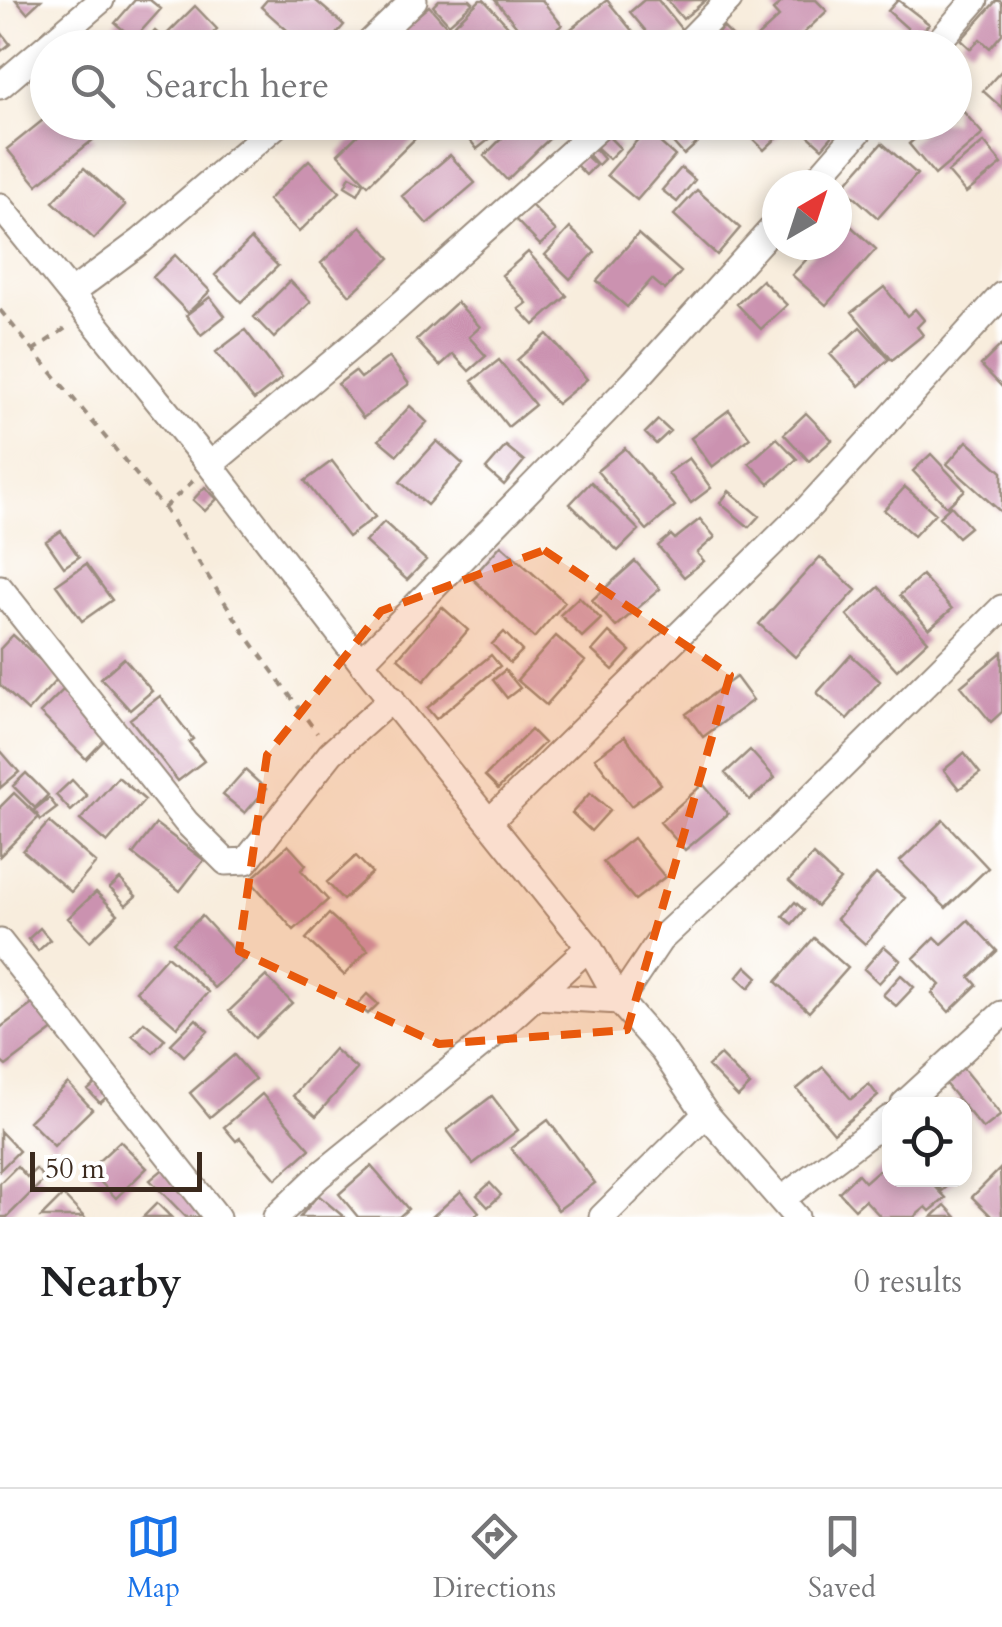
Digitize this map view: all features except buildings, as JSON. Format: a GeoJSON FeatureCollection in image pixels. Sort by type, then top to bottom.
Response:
{"type":"FeatureCollection","features":[{"type":"Feature","properties":{"kind":"street"},"geometry":{"type":"LineString","coordinates":[[66,30],[101,0]]}},
{"type":"Feature","properties":{"kind":"street"},"geometry":{"type":"LineString","coordinates":[[383,30],[414,0]]}},
{"type":"Feature","properties":{"kind":"street"},"geometry":{"type":"LineString","coordinates":[[699,30],[728,0]]}},
{"type":"Feature","properties":{"kind":"street"},"geometry":{"type":"LineString","coordinates":[[949,30],[975,0]]}},
{"type":"Feature","properties":{"kind":"street"},"geometry":{"type":"LineString","coordinates":[[0,86],[30,60]]}},
{"type":"Feature","properties":{"kind":"street"},"geometry":{"type":"LineString","coordinates":[[71,293],[141,241],[259,140]]}},
{"type":"Feature","properties":{"kind":"street"},"geometry":{"type":"LineString","coordinates":[[210,464],[390,315],[586,140]]}},
{"type":"Feature","properties":{"kind":"street"},"geometry":{"type":"LineString","coordinates":[[825,170],[851,140]]}},
{"type":"Feature","properties":{"kind":"street"},"geometry":{"type":"LineString","coordinates":[[0,206],[210,464],[360,662],[589,947],[619,1001],[663,1052],[706,1114],[789,1208],[882,1125]]}},
{"type":"Feature","properties":{"kind":"street"},"geometry":{"type":"LineString","coordinates":[[360,662],[632,382],[762,239]]}},
{"type":"Feature","properties":{"kind":"street"},"geometry":{"type":"LineString","coordinates":[[489,822],[808,508],[1002,295]]}},
{"type":"Feature","properties":{"kind":"street"},"geometry":{"type":"LineString","coordinates":[[0,588],[186,822],[226,862],[246,862],[332,753],[392,699]]}},
{"type":"Feature","properties":{"kind":"street"},"geometry":{"type":"LineString","coordinates":[[619,1001],[660,940],[778,830],[1002,608]]}},
{"type":"Feature","properties":{"kind":"street"},"geometry":{"type":"LineString","coordinates":[[0,942],[218,1217]]}},
{"type":"Feature","properties":{"kind":"street"},"geometry":{"type":"LineString","coordinates":[[276,1217],[319,1176],[407,1108],[589,947]]}},
{"type":"Feature","properties":{"kind":"street"},"geometry":{"type":"LineString","coordinates":[[535,996],[619,1001]]}},
{"type":"Feature","properties":{"kind":"street"},"geometry":{"type":"LineString","coordinates":[[912,1097],[1002,1014]]}},
{"type":"Feature","properties":{"kind":"street"},"geometry":{"type":"LineString","coordinates":[[602,1217],[706,1114]]}},
{"type":"Feature","properties":{"kind":"path"},"geometry":{"type":"LineString","coordinates":[[0,310],[164,508],[246,635],[332,753]]}},
{"type":"Feature","properties":{"kind":"path"},"geometry":{"type":"LineString","coordinates":[[32,351],[87,314]]}},
{"type":"Feature","properties":{"kind":"path"},"geometry":{"type":"LineString","coordinates":[[164,508],[210,464]]}},
{"type":"Feature","properties":{"kind":"highlighted area"},"geometry":{"type":"Polygon","coordinates":[[[544,550],[730,675],[627,1030],[439,1044],[239,951],[267,755],[381,611],[544,550]]]}}]}
